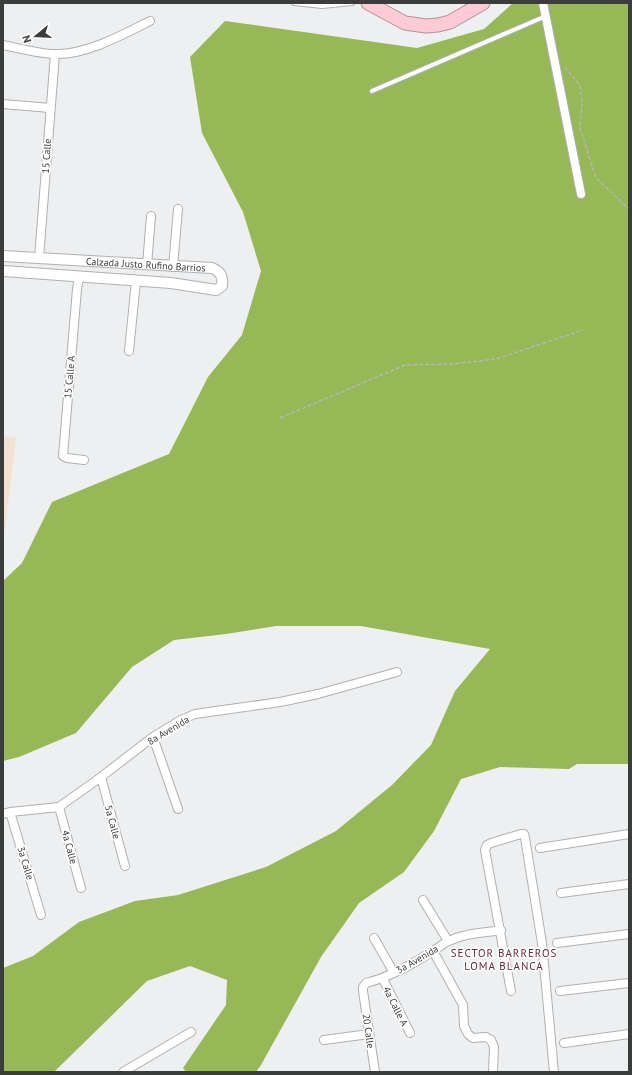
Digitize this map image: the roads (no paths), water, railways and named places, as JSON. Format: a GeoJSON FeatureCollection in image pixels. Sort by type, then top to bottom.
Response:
{"type":"FeatureCollection","features":[{"type":"Feature","properties":{"kind":"highway"},"geometry":{"type":"LineString","coordinates":[[368,3],[405,23],[426,26],[450,22],[483,3]]}},
{"type":"Feature","properties":{"kind":"street"},"geometry":{"type":"LineString","coordinates":[[543,3],[581,194]]}},
{"type":"Feature","properties":{"kind":"street"},"geometry":{"type":"LineString","coordinates":[[3,45],[55,54],[77,51],[103,44],[150,21]]}},
{"type":"Feature","properties":{"kind":"street","name":"15 Calle"},"geometry":{"type":"LineString","coordinates":[[39,258],[55,54]]}},
{"type":"Feature","properties":{"kind":"street"},"geometry":{"type":"LineString","coordinates":[[3,104],[50,108]]}},
{"type":"Feature","properties":{"kind":"street"},"geometry":{"type":"LineString","coordinates":[[173,267],[178,208]]}},
{"type":"Feature","properties":{"kind":"street"},"geometry":{"type":"LineString","coordinates":[[146,265],[152,216]]}},
{"type":"Feature","properties":{"kind":"street","name":"Calzada Justo Rufino Barrios"},"geometry":{"type":"LineString","coordinates":[[3,256],[173,267],[212,268],[217,270],[223,278],[222,286],[216,290],[171,283],[3,271]]}},
{"type":"Feature","properties":{"kind":"street"},"geometry":{"type":"LineString","coordinates":[[116,279],[117,263]]}},
{"type":"Feature","properties":{"kind":"street","name":"15 Calle A"},"geometry":{"type":"LineString","coordinates":[[79,276],[63,456],[67,458],[84,460]]}},
{"type":"Feature","properties":{"kind":"street"},"geometry":{"type":"LineString","coordinates":[[129,351],[136,281]]}},
{"type":"Feature","properties":{"kind":"street","name":"8a Avenida"},"geometry":{"type":"LineString","coordinates":[[7,813],[59,806],[101,777],[153,737],[180,720],[195,714],[280,702],[318,694],[397,672]]}},
{"type":"Feature","properties":{"kind":"street"},"geometry":{"type":"LineString","coordinates":[[153,737],[178,809]]}},
{"type":"Feature","properties":{"kind":"street","name":"5a Calle"},"geometry":{"type":"LineString","coordinates":[[101,777],[125,866]]}},
{"type":"Feature","properties":{"kind":"street","name":"4a Calle"},"geometry":{"type":"LineString","coordinates":[[59,806],[81,888]]}},
{"type":"Feature","properties":{"kind":"street","name":"3a Calle"},"geometry":{"type":"LineString","coordinates":[[7,813],[42,915]]}},
{"type":"Feature","properties":{"kind":"street"},"geometry":{"type":"LineString","coordinates":[[511,991],[501,930],[485,850],[491,843],[524,834],[542,943],[554,1072]]}},
{"type":"Feature","properties":{"kind":"street"},"geometry":{"type":"LineString","coordinates":[[540,848],[629,834]]}},
{"type":"Feature","properties":{"kind":"street"},"geometry":{"type":"LineString","coordinates":[[561,893],[629,884]]}},
{"type":"Feature","properties":{"kind":"street"},"geometry":{"type":"LineString","coordinates":[[423,900],[448,941]]}},
{"type":"Feature","properties":{"kind":"street","name":"3a Avenida"},"geometry":{"type":"LineString","coordinates":[[363,991],[363,987],[366,983],[383,979],[448,941],[464,935],[501,930]]}},
{"type":"Feature","properties":{"kind":"street"},"geometry":{"type":"LineString","coordinates":[[557,943],[629,934]]}},
{"type":"Feature","properties":{"kind":"street","name":"4a Calle A"},"geometry":{"type":"LineString","coordinates":[[374,938],[394,973]]}},
{"type":"Feature","properties":{"kind":"street"},"geometry":{"type":"LineString","coordinates":[[433,951],[463,1005],[464,1026],[468,1034],[474,1038],[486,1037],[491,1040],[494,1047],[493,1072]]}},
{"type":"Feature","properties":{"kind":"street","name":"4a Calle A"},"geometry":{"type":"LineString","coordinates":[[383,979],[410,1033]]}},
{"type":"Feature","properties":{"kind":"street"},"geometry":{"type":"LineString","coordinates":[[560,991],[629,983]]}},
{"type":"Feature","properties":{"kind":"street","name":"20 Calle"},"geometry":{"type":"LineString","coordinates":[[363,991],[375,1072]]}},
{"type":"Feature","properties":{"kind":"street"},"geometry":{"type":"LineString","coordinates":[[124,1072],[191,1032]]}},
{"type":"Feature","properties":{"kind":"street"},"geometry":{"type":"LineString","coordinates":[[324,1040],[369,1034]]}},
{"type":"Feature","properties":{"kind":"street"},"geometry":{"type":"LineString","coordinates":[[564,1043],[629,1034]]}},
{"type":"Feature","properties":{"kind":"lane"},"geometry":{"type":"LineString","coordinates":[[294,3],[322,6],[352,3]]}},
{"type":"Feature","properties":{"kind":"lane"},"geometry":{"type":"LineString","coordinates":[[372,91],[546,16]]}},
{"type":"Feature","properties":{"kind":"district","name":"SECTOR BARREROS LOMA BLANCA"},"geometry":{"type":"Point","coordinates":[504,959]}}]}
